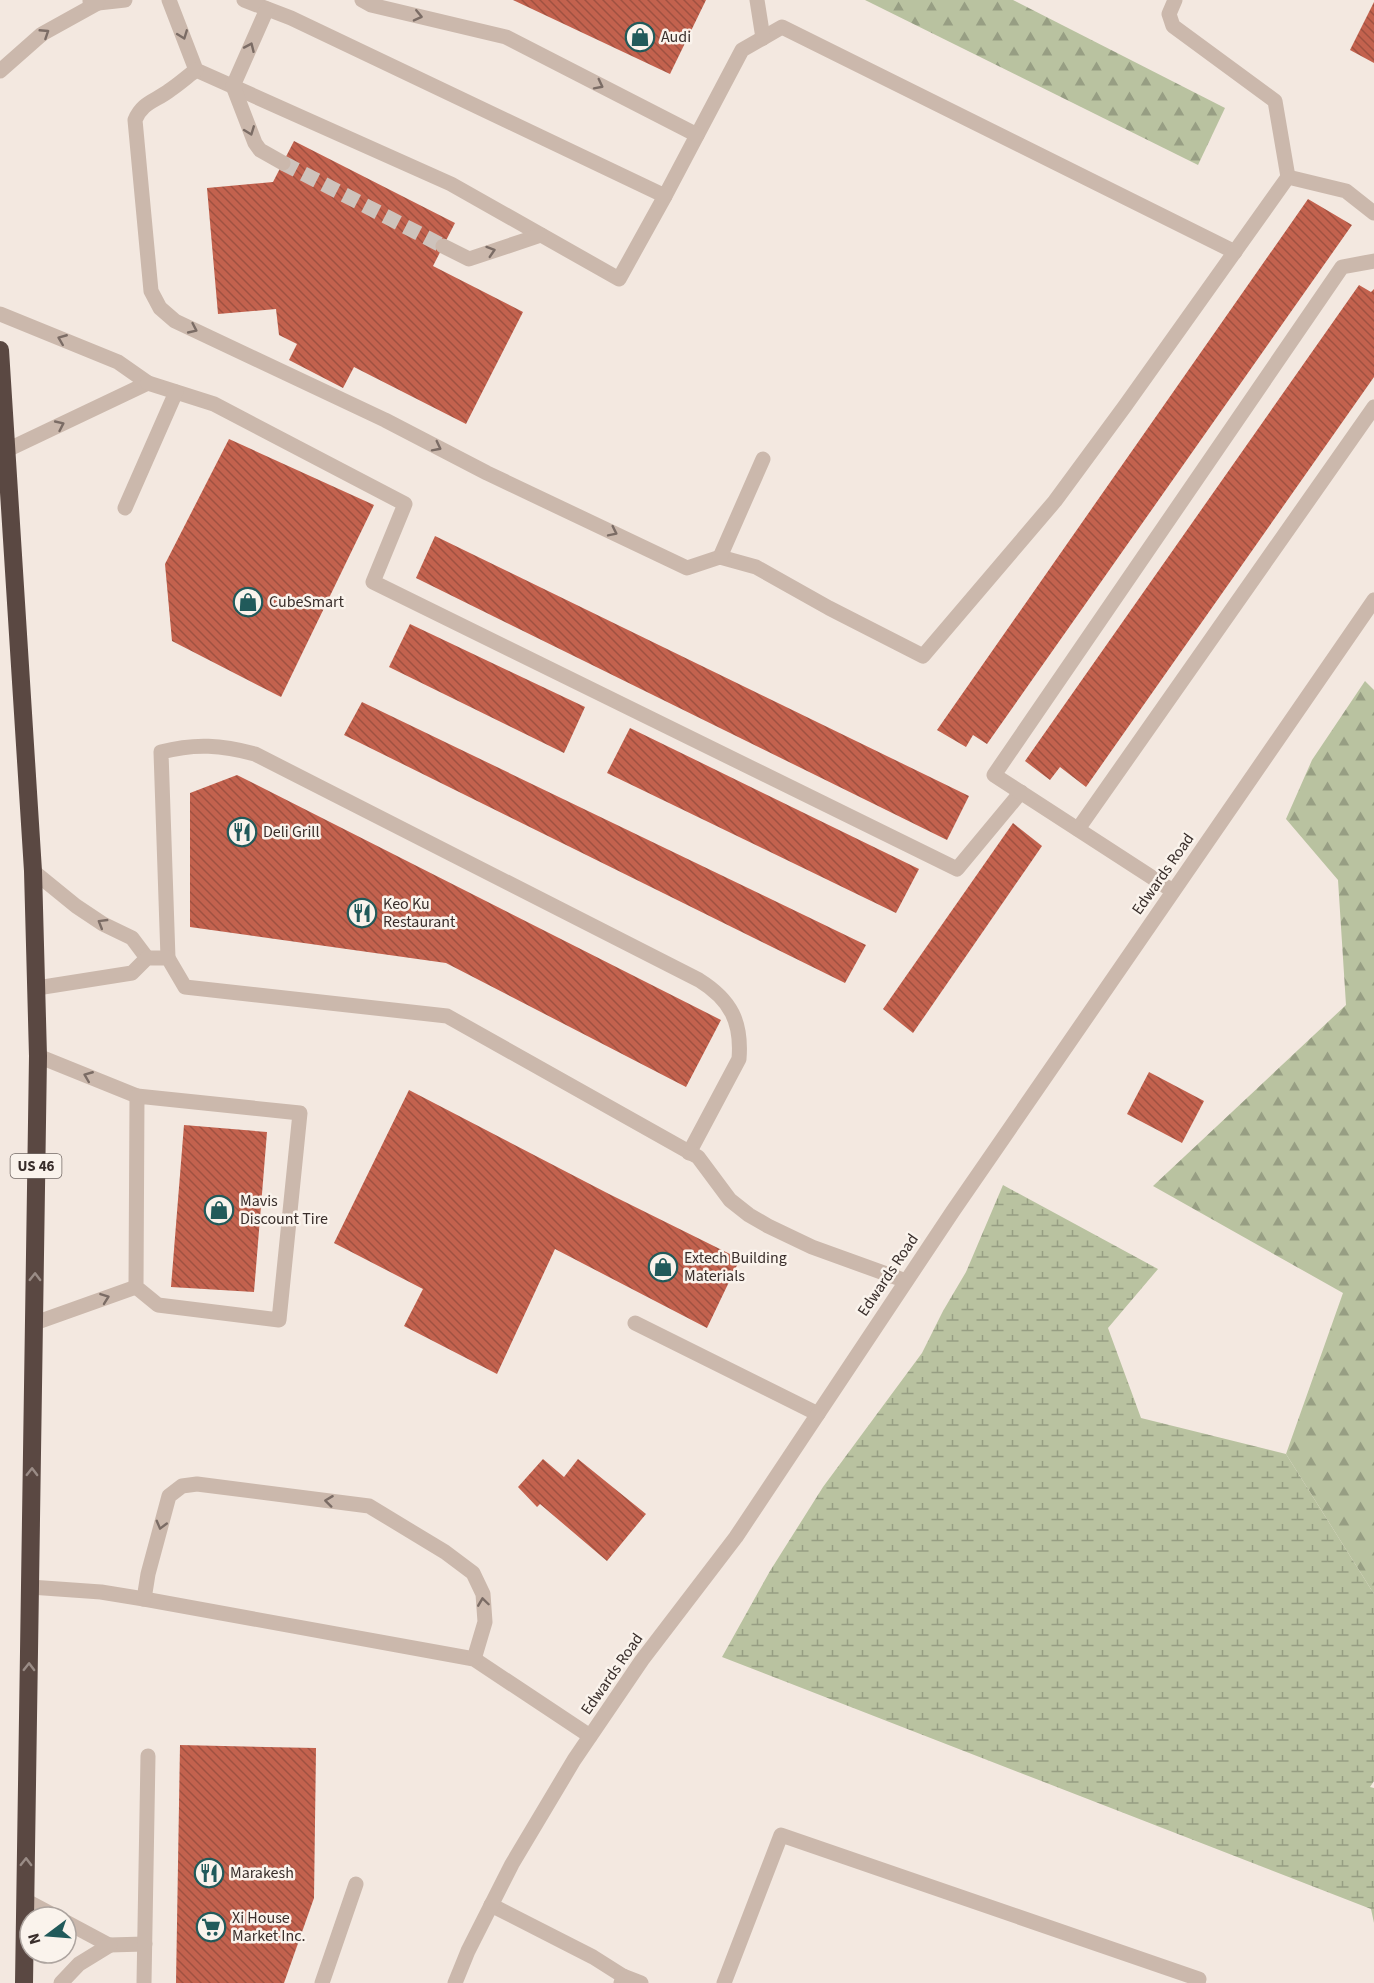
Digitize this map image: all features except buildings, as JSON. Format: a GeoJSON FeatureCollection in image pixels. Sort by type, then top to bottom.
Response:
{"type":"FeatureCollection","features":[{"type":"Feature","properties":{"kind":"highway","name":"US 46"},"geometry":{"type":"LineString","coordinates":[[0,350],[33,871],[38,1056],[24,1983]]}},
{"type":"Feature","properties":{"kind":"street"},"geometry":{"type":"LineString","coordinates":[[0,71],[42,34],[91,2],[125,0]]}},
{"type":"Feature","properties":{"kind":"street"},"geometry":{"type":"LineString","coordinates":[[169,0],[196,69],[451,184],[619,279],[742,50],[782,27],[1235,252]]}},
{"type":"Feature","properties":{"kind":"street"},"geometry":{"type":"LineString","coordinates":[[244,0],[291,18],[665,196]]}},
{"type":"Feature","properties":{"kind":"street"},"geometry":{"type":"LineString","coordinates":[[362,0],[371,5],[506,37],[697,135]]}},
{"type":"Feature","properties":{"kind":"street"},"geometry":{"type":"LineString","coordinates":[[757,0],[763,38]]}},
{"type":"Feature","properties":{"kind":"street"},"geometry":{"type":"LineString","coordinates":[[196,69],[168,92],[144,105],[135,120],[151,291],[160,308],[175,321],[385,420],[487,473],[687,568],[720,557],[756,567],[829,608],[923,656],[1055,501],[1288,177],[1275,101],[1173,26],[1169,14],[1175,0]]}},
{"type":"Feature","properties":{"kind":"street"},"geometry":{"type":"LineString","coordinates":[[267,9],[233,86],[255,143],[260,150],[283,163]]}},
{"type":"Feature","properties":{"kind":"street"},"geometry":{"type":"LineString","coordinates":[[1288,177],[1346,191],[1374,213]]}},
{"type":"Feature","properties":{"kind":"street"},"geometry":{"type":"LineString","coordinates":[[443,246],[469,259],[541,235]]}},
{"type":"Feature","properties":{"kind":"street"},"geometry":{"type":"LineString","coordinates":[[1173,891],[994,775],[1342,267],[1374,261]]}},
{"type":"Feature","properties":{"kind":"street"},"geometry":{"type":"LineString","coordinates":[[0,314],[118,362],[148,382],[214,404],[405,504],[373,582],[957,869],[1021,792]]}},
{"type":"Feature","properties":{"kind":"street"},"geometry":{"type":"LineString","coordinates":[[7,450],[148,382]]}},
{"type":"Feature","properties":{"kind":"street"},"geometry":{"type":"LineString","coordinates":[[125,508],[176,392]]}},
{"type":"Feature","properties":{"kind":"street"},"geometry":{"type":"LineString","coordinates":[[1078,829],[1374,407]]}},
{"type":"Feature","properties":{"kind":"street"},"geometry":{"type":"LineString","coordinates":[[720,557],[763,459]]}},
{"type":"Feature","properties":{"kind":"street","name":"Edwards Road"},"geometry":{"type":"LineString","coordinates":[[455,1983],[512,1864],[574,1760],[642,1660],[736,1537],[906,1281],[1374,600]]}},
{"type":"Feature","properties":{"kind":"street"},"geometry":{"type":"LineString","coordinates":[[689,1153],[739,1059],[740,1043],[735,1020],[724,999],[714,989],[255,754],[215,746],[184,746],[161,752],[168,958],[185,987],[447,1016],[689,1153],[698,1157],[730,1200],[759,1221],[812,1247],[906,1281]]}},
{"type":"Feature","properties":{"kind":"street"},"geometry":{"type":"LineString","coordinates":[[33,871],[76,906],[103,924],[132,938],[147,958]]}},
{"type":"Feature","properties":{"kind":"street"},"geometry":{"type":"LineString","coordinates":[[37,988],[132,973],[147,958],[168,958]]}},
{"type":"Feature","properties":{"kind":"street"},"geometry":{"type":"LineString","coordinates":[[38,1056],[137,1096],[300,1113],[279,1320],[158,1305],[136,1287]]}},
{"type":"Feature","properties":{"kind":"street"},"geometry":{"type":"LineString","coordinates":[[136,1287],[137,1096]]}},
{"type":"Feature","properties":{"kind":"street"},"geometry":{"type":"LineString","coordinates":[[35,1323],[136,1287]]}},
{"type":"Feature","properties":{"kind":"street"},"geometry":{"type":"LineString","coordinates":[[635,1323],[818,1414]]}},
{"type":"Feature","properties":{"kind":"street"},"geometry":{"type":"LineString","coordinates":[[144,1599],[148,1574],[169,1496],[182,1486],[197,1484],[369,1506],[445,1552],[473,1574],[483,1594],[485,1622],[474,1659]]}},
{"type":"Feature","properties":{"kind":"street"},"geometry":{"type":"LineString","coordinates":[[30,1587],[101,1592],[474,1659],[590,1736]]}},
{"type":"Feature","properties":{"kind":"street"},"geometry":{"type":"LineString","coordinates":[[144,1983],[148,1756]]}},
{"type":"Feature","properties":{"kind":"street"},"geometry":{"type":"LineString","coordinates":[[724,1983],[781,1835],[1199,1979],[1198,1983]]}},
{"type":"Feature","properties":{"kind":"street"},"geometry":{"type":"LineString","coordinates":[[322,1983],[356,1884]]}},
{"type":"Feature","properties":{"kind":"street"},"geometry":{"type":"LineString","coordinates":[[25,1900],[34,1905]]}},
{"type":"Feature","properties":{"kind":"street"},"geometry":{"type":"LineString","coordinates":[[491,1905],[593,1958],[622,1980],[641,1983]]}},
{"type":"Feature","properties":{"kind":"street"},"geometry":{"type":"LineString","coordinates":[[78,1928],[110,1945],[145,1944]]}},
{"type":"Feature","properties":{"kind":"street"},"geometry":{"type":"LineString","coordinates":[[61,1983],[79,1964],[110,1945]]}},
{"type":"Feature","properties":{"kind":"green space"},"geometry":{"type":"Polygon","coordinates":[[[865,0],[1013,0],[1225,108],[1198,165],[865,0]]]}},
{"type":"Feature","properties":{"kind":"green space"},"geometry":{"type":"Polygon","coordinates":[[[1365,681],[1374,690],[1374,1594],[1286,1454],[1343,1293],[1153,1186],[1346,1005],[1338,880],[1286,819],[1312,760],[1365,681]]]}},
{"type":"Feature","properties":{"kind":"green space"},"geometry":{"type":"Polygon","coordinates":[[[1003,1185],[1158,1269],[1108,1328],[1141,1418],[1286,1454],[1374,1594],[1374,1781],[1370,1787],[1374,1788],[1374,1923],[1371,1909],[722,1657],[770,1571],[823,1487],[922,1353],[966,1272],[1003,1185]]]}},
{"type":"Feature","properties":{"kind":"tunnel"},"geometry":{"type":"LineString","coordinates":[[283,163],[443,246]]}},
{"type":"Feature","properties":{"kind":"place","name":"Audi"},"geometry":{"type":"Point","coordinates":[640,37]}},
{"type":"Feature","properties":{"kind":"place","name":"CubeSmart"},"geometry":{"type":"Point","coordinates":[248,602]}},
{"type":"Feature","properties":{"kind":"place","name":"Deli Grill"},"geometry":{"type":"Point","coordinates":[242,832]}},
{"type":"Feature","properties":{"kind":"place","name":"Keo Ku Restaurant"},"geometry":{"type":"Point","coordinates":[362,913]}},
{"type":"Feature","properties":{"kind":"place","name":"Mavis Discount Tire"},"geometry":{"type":"Point","coordinates":[219,1210]}},
{"type":"Feature","properties":{"kind":"place","name":"Extech Building Materials"},"geometry":{"type":"Point","coordinates":[663,1267]}},
{"type":"Feature","properties":{"kind":"place","name":"Marakesh"},"geometry":{"type":"Point","coordinates":[209,1873]}},
{"type":"Feature","properties":{"kind":"place","name":"Xi House Market Inc."},"geometry":{"type":"Point","coordinates":[211,1927]}}]}
